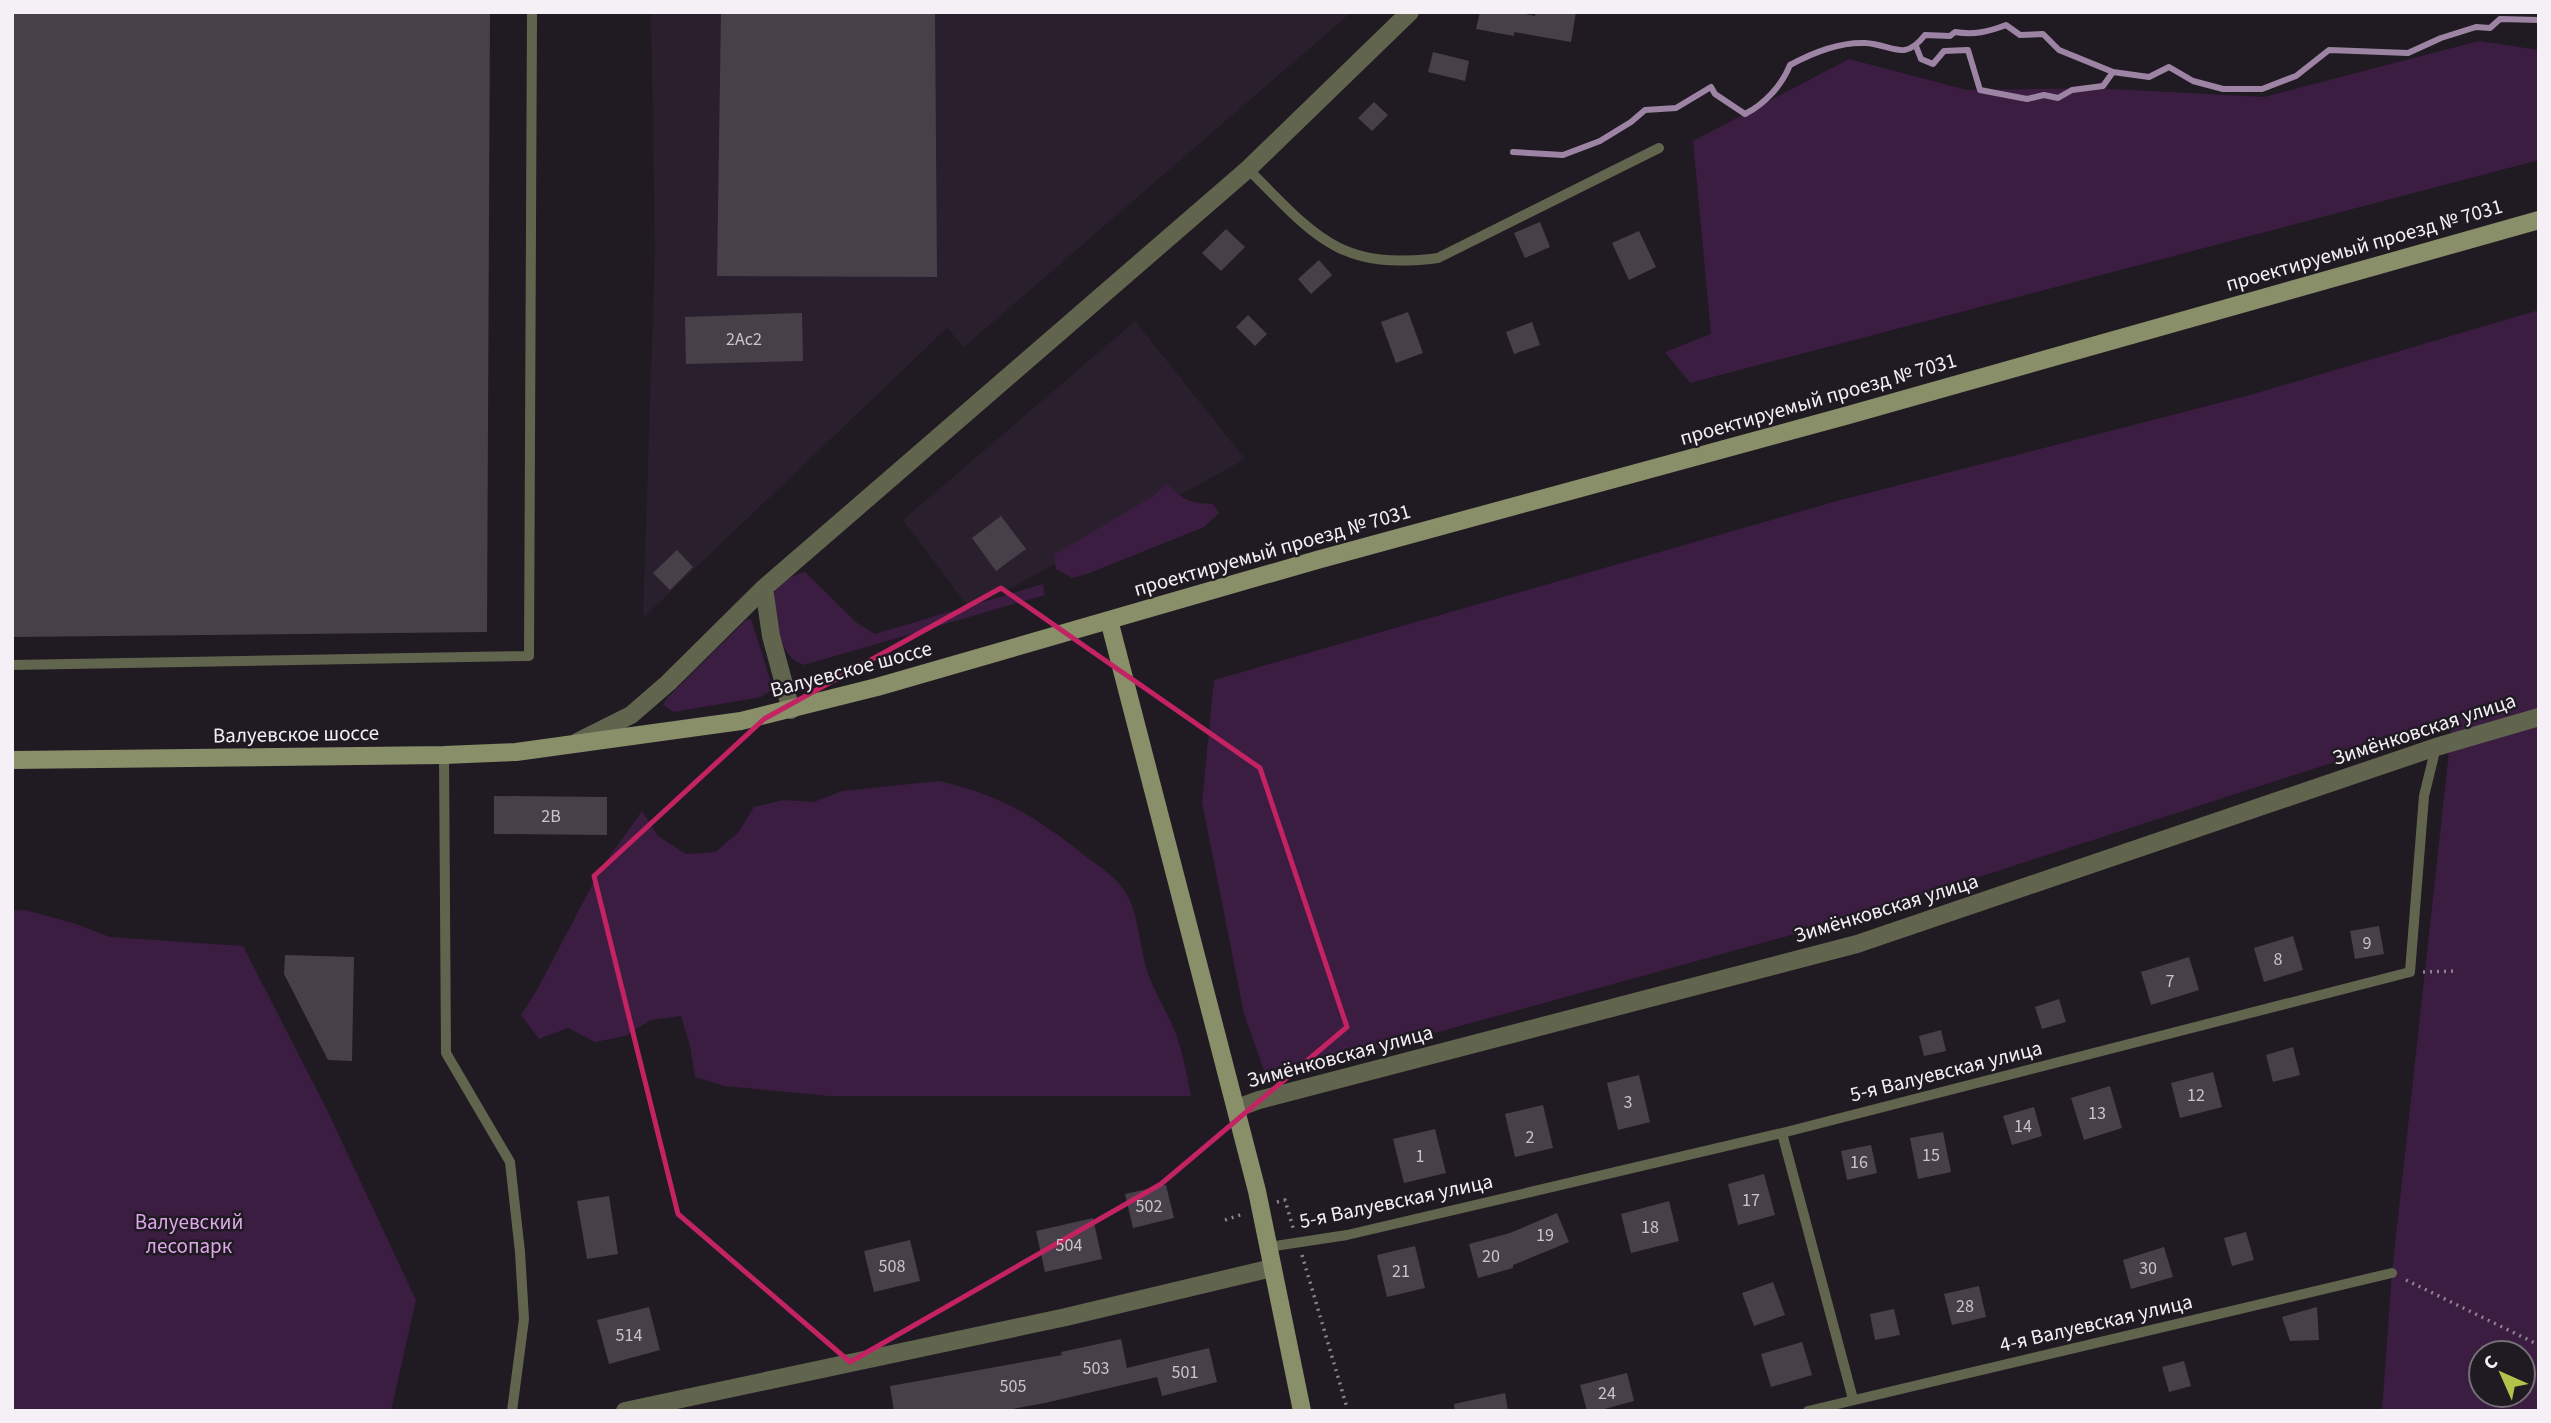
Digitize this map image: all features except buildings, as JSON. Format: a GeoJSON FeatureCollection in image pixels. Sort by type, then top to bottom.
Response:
{"type":"FeatureCollection","features":[{"type":"Feature","properties":{"kind":"main road","name":"проектируемый проезд № 7031"},"geometry":{"type":"LineString","coordinates":[[1109,620],[2539,220]]}},
{"type":"Feature","properties":{"kind":"main road","name":"Валуевское шоссе"},"geometry":{"type":"LineString","coordinates":[[12,760],[444,755],[569,746],[741,721],[791,710],[1109,620]]}},
{"type":"Feature","properties":{"kind":"main road"},"geometry":{"type":"LineString","coordinates":[[1109,620],[1237,1108],[1303,1411]]}},
{"type":"Feature","properties":{"kind":"street"},"geometry":{"type":"LineString","coordinates":[[569,746],[631,715],[668,684],[764,588],[1248,169],[1410,12]]}},
{"type":"Feature","properties":{"kind":"street"},"geometry":{"type":"LineString","coordinates":[[764,588],[771,636],[791,710]]}},
{"type":"Feature","properties":{"kind":"street","name":"Зимёнковская улица"},"geometry":{"type":"LineString","coordinates":[[1237,1108],[1259,1100],[1857,944],[2436,747],[2539,717]]}},
{"type":"Feature","properties":{"kind":"street"},"geometry":{"type":"LineString","coordinates":[[625,1411],[1052,1320],[1272,1268]]}},
{"type":"Feature","properties":{"kind":"lane"},"geometry":{"type":"LineString","coordinates":[[12,665],[529,656],[532,12]]}},
{"type":"Feature","properties":{"kind":"lane"},"geometry":{"type":"LineString","coordinates":[[1248,169],[1320,239],[1370,259],[1403,262],[1438,258],[1660,148]]}},
{"type":"Feature","properties":{"kind":"lane"},"geometry":{"type":"LineString","coordinates":[[2410,972],[2424,796],[2436,747]]}},
{"type":"Feature","properties":{"kind":"lane"},"geometry":{"type":"LineString","coordinates":[[444,755],[446,1053],[510,1163],[524,1319],[512,1411]]}},
{"type":"Feature","properties":{"kind":"lane","name":"5-я Валуевская улица"},"geometry":{"type":"LineString","coordinates":[[1268,1247],[1348,1235],[1782,1133],[2410,972]]}},
{"type":"Feature","properties":{"kind":"lane"},"geometry":{"type":"LineString","coordinates":[[1782,1133],[1853,1399]]}},
{"type":"Feature","properties":{"kind":"lane","name":"4-я Валуевская улица"},"geometry":{"type":"LineString","coordinates":[[1808,1411],[2392,1273]]}},
{"type":"Feature","properties":{"kind":"path"},"geometry":{"type":"LineString","coordinates":[[2410,972],[2457,971]]}},
{"type":"Feature","properties":{"kind":"path"},"geometry":{"type":"LineString","coordinates":[[1258,1199],[1285,1200],[1348,1411]]}},
{"type":"Feature","properties":{"kind":"path"},"geometry":{"type":"LineString","coordinates":[[2392,1273],[2539,1345]]}},
{"type":"Feature","properties":{"kind":"highlighted area"},"geometry":{"type":"Polygon","coordinates":[[[1001,588],[1260,768],[1347,1027],[1161,1184],[850,1362],[678,1214],[594,876],[764,719],[1001,588]]]}},
{"type":"Feature","properties":{"kind":"shaded area"},"geometry":{"type":"Polygon","coordinates":[[[651,12],[1347,12],[1347,16],[964,347],[947,328],[643,618],[655,251],[651,12]]]}},
{"type":"Feature","properties":{"kind":"shaded area"},"geometry":{"type":"Polygon","coordinates":[[[1135,321],[1245,459],[1013,587],[967,605],[903,520],[1135,321]]]}},
{"type":"Feature","properties":{"kind":"green space"},"geometry":{"type":"Polygon","coordinates":[[[2479,41],[2539,50],[2539,160],[1690,383],[1665,352],[1711,334],[1693,141],[1849,59],[1967,90],[2094,88],[2264,97],[2479,41]]]}},
{"type":"Feature","properties":{"kind":"green space"},"geometry":{"type":"Polygon","coordinates":[[[2539,310],[2539,1411],[2382,1411],[2392,1273],[2452,724],[1846,920],[1267,1079],[1244,1014],[1202,802],[1214,680],[1837,501],[2250,395],[2539,310]]]}},
{"type":"Feature","properties":{"kind":"green space"},"geometry":{"type":"Polygon","coordinates":[[[1167,484],[1187,500],[1213,504],[1219,513],[1204,527],[1087,574],[1072,578],[1056,569],[1054,555],[1153,496],[1167,484]]]}},
{"type":"Feature","properties":{"kind":"green space"},"geometry":{"type":"Polygon","coordinates":[[[805,572],[857,623],[875,634],[1043,584],[1045,595],[804,665],[792,658],[784,647],[773,598],[776,589],[783,582],[805,572]]]}},
{"type":"Feature","properties":{"kind":"green space"},"geometry":{"type":"Polygon","coordinates":[[[751,619],[773,689],[761,697],[674,712],[663,705],[746,620],[751,619]]]}},
{"type":"Feature","properties":{"kind":"green space"},"geometry":{"type":"Polygon","coordinates":[[[939,781],[981,793],[1016,809],[1066,841],[1120,885],[1133,909],[1147,970],[1176,1034],[1191,1096],[829,1096],[724,1086],[695,1077],[681,1016],[651,1020],[625,1036],[595,1042],[568,1028],[539,1039],[521,1015],[600,870],[642,811],[658,836],[686,854],[715,852],[738,833],[754,807],[784,800],[814,802],[842,791],[939,781]]]}},
{"type":"Feature","properties":{"kind":"green space","name":"Валуевский лесопарк"},"geometry":{"type":"Polygon","coordinates":[[[12,910],[25,910],[73,923],[110,937],[243,946],[327,1110],[416,1300],[391,1411],[12,1411],[12,910]]]}},
{"type":"Feature","properties":{"kind":"waterway"},"geometry":{"type":"LineString","coordinates":[[1513,152],[1563,155],[1600,141],[1645,110],[1676,108],[1711,87],[1715,94],[1745,114],[1772,93],[1790,65],[1845,44],[1865,43],[1903,50],[1910,48],[1925,35],[1950,36],[1955,32],[1981,32],[2006,25],[2020,35],[2043,34],[2059,50],[2113,72],[2149,77],[2169,67],[2193,81],[2223,89],[2262,89],[2296,76],[2329,50],[2408,53],[2441,38],[2476,27],[2490,28],[2500,19],[2539,20]]}},
{"type":"Feature","properties":{"kind":"waterway"},"geometry":{"type":"LineString","coordinates":[[1916,46],[1921,59],[1933,64],[1944,51],[1968,50],[1980,90],[2027,99],[2044,95],[2058,98],[2072,90],[2103,86],[2113,72]]}}]}
